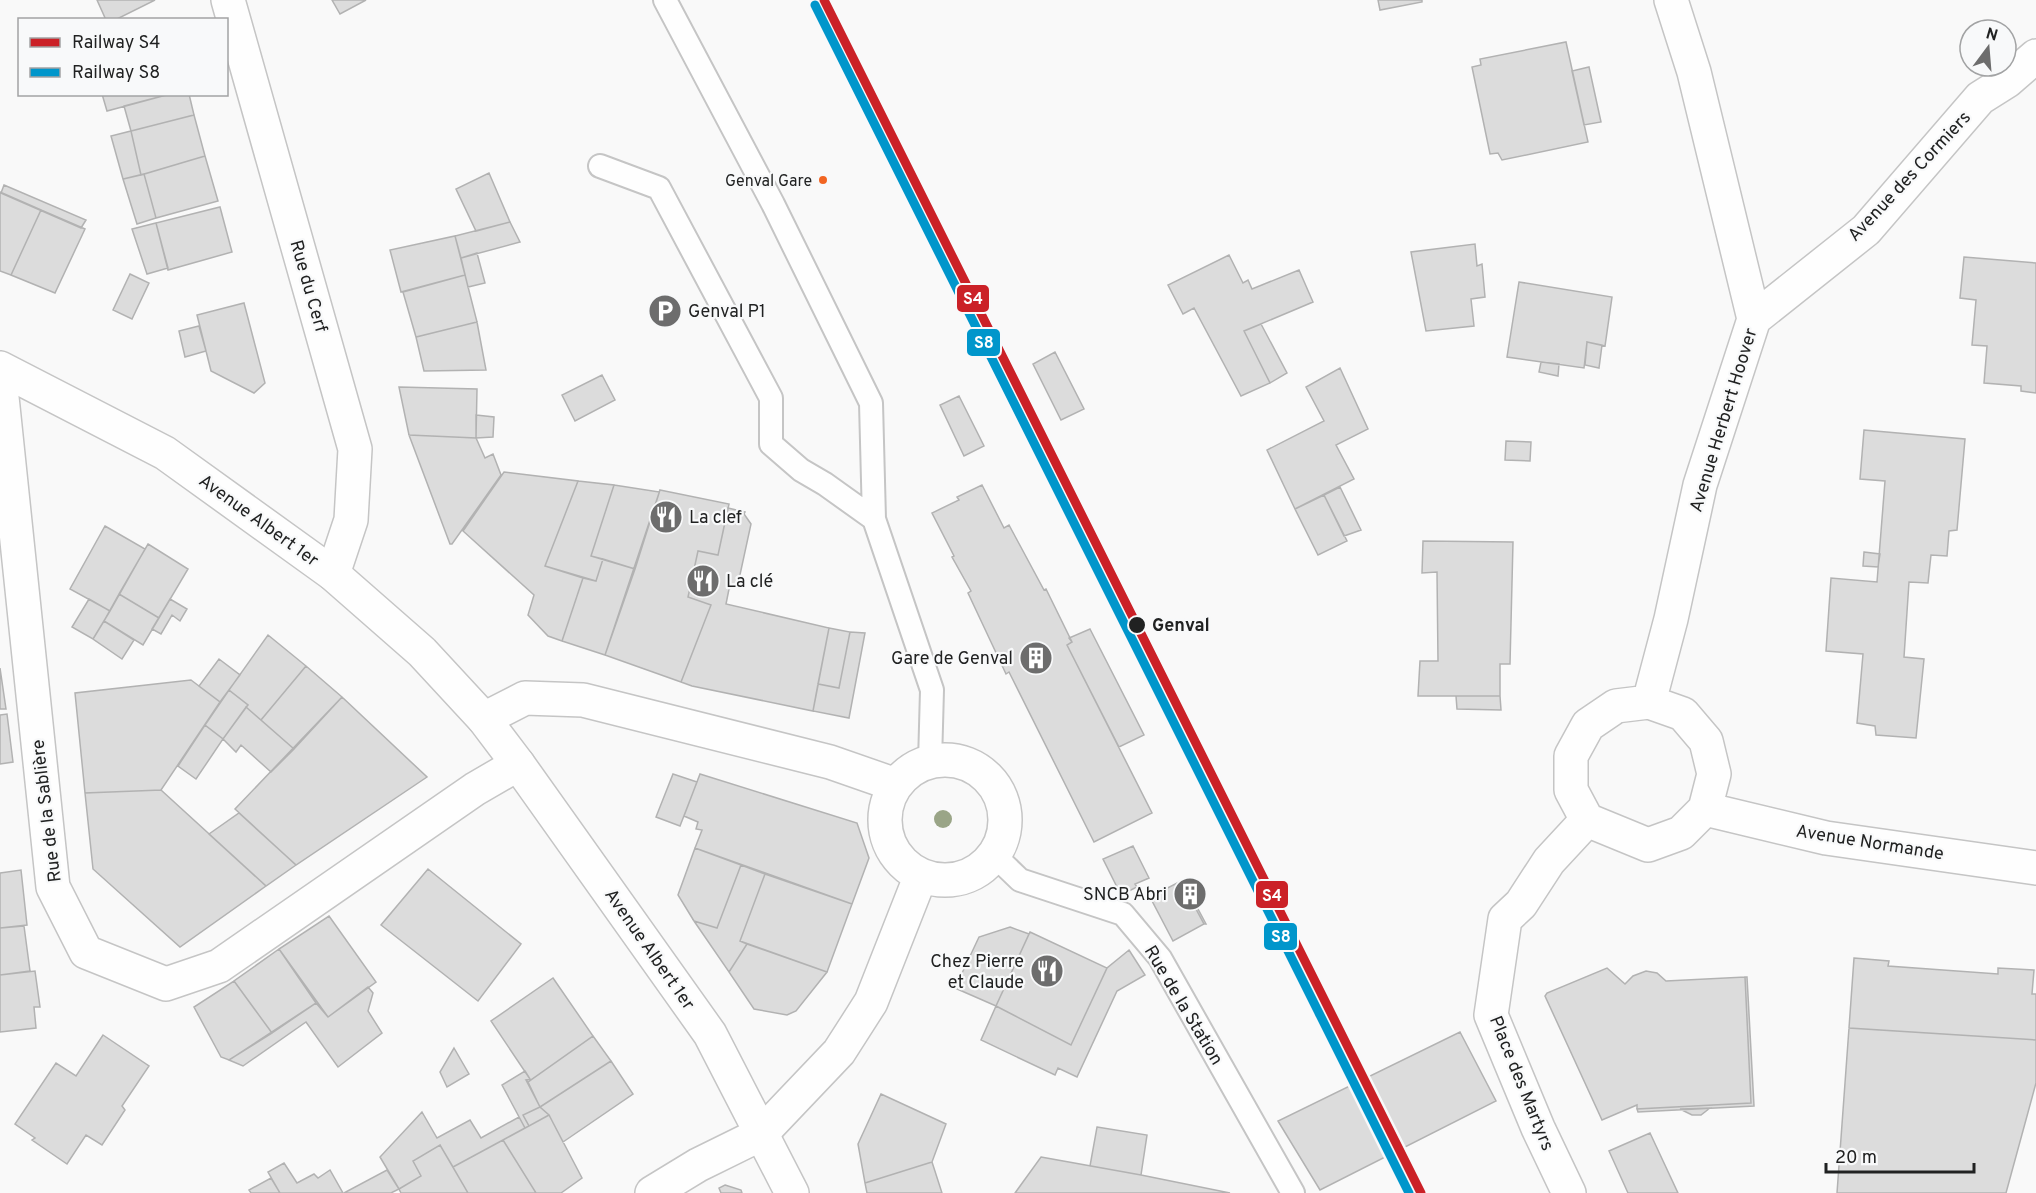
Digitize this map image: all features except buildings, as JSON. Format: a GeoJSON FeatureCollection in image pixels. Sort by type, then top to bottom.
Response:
{"type":"FeatureCollection","features":[{"type":"Feature","properties":{"kind":"street","name":"Rue du Cerf"},"geometry":{"type":"LineString","coordinates":[[228,0],[355,449],[351,520],[333,574]]}},
{"type":"Feature","properties":{"kind":"street","name":"Avenue Herbert Hoover"},"geometry":{"type":"LineString","coordinates":[[1649,702],[1671,619],[1700,485],[1754,319],[1694,72],[1671,0]]}},
{"type":"Feature","properties":{"kind":"street","name":"Avenue des Cormiers"},"geometry":{"type":"LineString","coordinates":[[1754,319],[1866,230],[1980,98],[2007,81],[2036,56]]}},
{"type":"Feature","properties":{"kind":"street","name":"Avenue Albert 1er"},"geometry":{"type":"LineString","coordinates":[[0,368],[165,453],[333,574],[422,652],[484,719],[518,764],[710,1034],[792,1193]]}},
{"type":"Feature","properties":{"kind":"street","name":"Rue de la Sablière"},"geometry":{"type":"LineString","coordinates":[[0,378],[53,887],[86,952],[166,984],[219,966],[475,789],[518,764]]}},
{"type":"Feature","properties":{"kind":"street"},"geometry":{"type":"LineString","coordinates":[[484,719],[525,698],[583,700],[830,762],[896,784]]}},
{"type":"Feature","properties":{"kind":"street"},"geometry":{"type":"LineString","coordinates":[[1649,702],[1683,714],[1706,741],[1714,774],[1705,809],[1681,833],[1648,845],[1587,820],[1571,790],[1571,756],[1588,725],[1616,706],[1649,702]]}},
{"type":"Feature","properties":{"kind":"street"},"geometry":{"type":"LineString","coordinates":[[958,761],[976,768],[992,781],[1001,798],[1006,818],[1003,837],[994,855],[980,869],[961,878],[941,879],[921,875],[903,864],[892,848],[886,831],[887,804],[896,784],[908,772],[921,764],[930,762],[958,761]]}},
{"type":"Feature","properties":{"kind":"street","name":"Avenue Normande"},"geometry":{"type":"LineString","coordinates":[[1705,809],[1826,838],[2036,868]]}},
{"type":"Feature","properties":{"kind":"street","name":"Place des Martyrs"},"geometry":{"type":"LineString","coordinates":[[1569,1193],[1538,1128],[1491,1015],[1505,919],[1521,904],[1549,861],[1587,820]]}},
{"type":"Feature","properties":{"kind":"street"},"geometry":{"type":"LineString","coordinates":[[652,1193],[698,1165],[761,1134],[839,1052],[871,1002],[921,875]]}},
{"type":"Feature","properties":{"kind":"lane"},"geometry":{"type":"LineString","coordinates":[[665,0],[773,204],[871,403],[874,519],[932,690],[930,762]]}},
{"type":"Feature","properties":{"kind":"lane"},"geometry":{"type":"LineString","coordinates":[[600,166],[659,188],[771,398],[771,444],[801,470],[874,519]]}},
{"type":"Feature","properties":{"kind":"lane","name":"Rue de la Station"},"geometry":{"type":"LineString","coordinates":[[994,855],[1020,880],[1123,914],[1160,958],[1293,1193]]}},
{"type":"Feature","properties":{"kind":"rail line","name":"S4"},"geometry":{"type":"LineString","coordinates":[[824,0],[1421,1193]]}},
{"type":"Feature","properties":{"kind":"rail line","name":"S8"},"geometry":{"type":"LineString","coordinates":[[815,5],[1409,1193]]}},
{"type":"Feature","properties":{"kind":"place","name":"Genval Gare"},"geometry":{"type":"Point","coordinates":[823,180]}},
{"type":"Feature","properties":{"kind":"place","name":"Genval P1"},"geometry":{"type":"Point","coordinates":[665,311]}},
{"type":"Feature","properties":{"kind":"place","name":"La clef"},"geometry":{"type":"Point","coordinates":[666,517]}},
{"type":"Feature","properties":{"kind":"place","name":"La clé"},"geometry":{"type":"Point","coordinates":[703,581]}},
{"type":"Feature","properties":{"kind":"place","name":"Genval"},"geometry":{"type":"Point","coordinates":[1137,625]}},
{"type":"Feature","properties":{"kind":"place","name":"Gare de Genval"},"geometry":{"type":"Point","coordinates":[1036,658]}},
{"type":"Feature","properties":{"kind":"place","name":"SNCB Abri"},"geometry":{"type":"Point","coordinates":[1190,894]}},
{"type":"Feature","properties":{"kind":"place","name":"Chez Pierre et Claude"},"geometry":{"type":"Point","coordinates":[1047,971]}}]}
